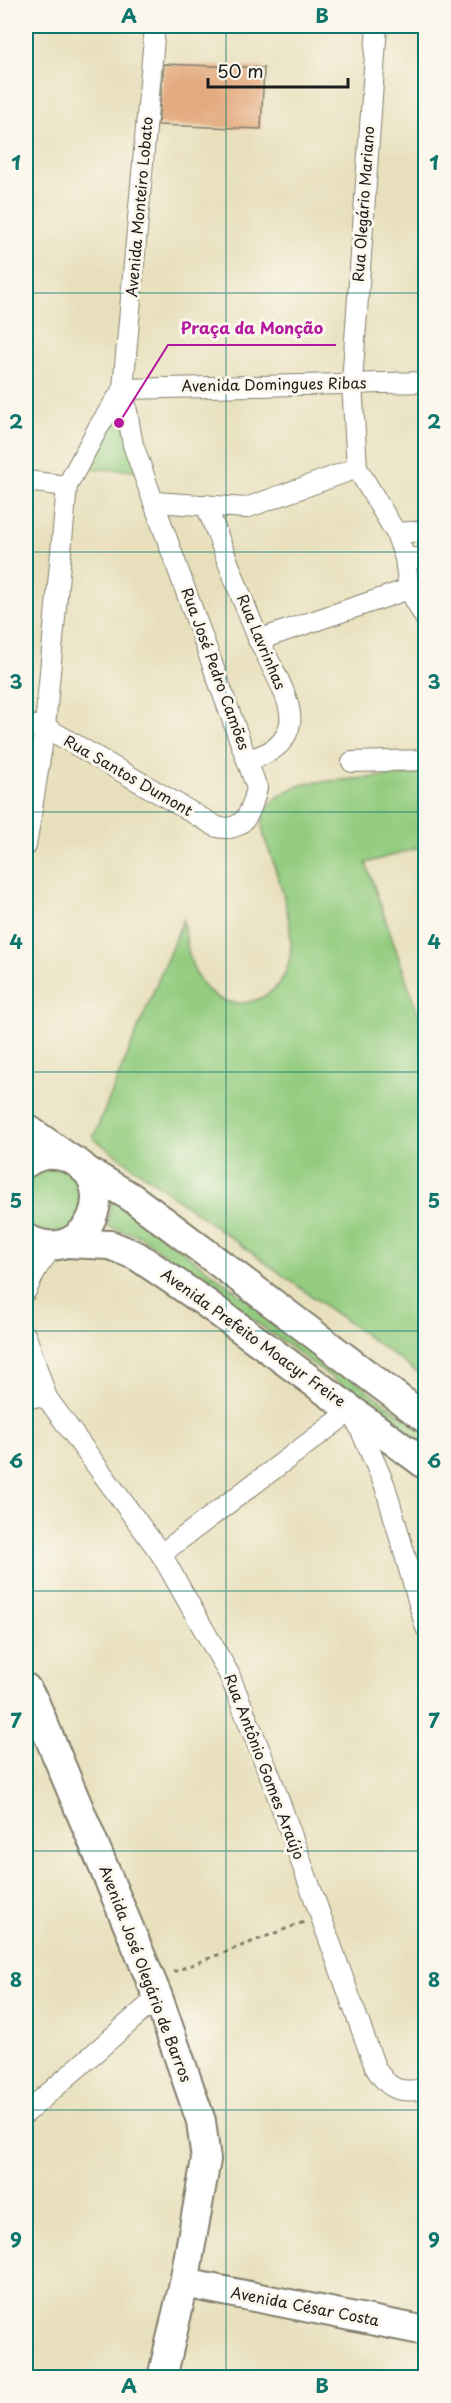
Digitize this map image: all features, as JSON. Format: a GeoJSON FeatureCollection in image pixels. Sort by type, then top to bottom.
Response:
{"type":"FeatureCollection","features":[{"type":"Feature","properties":{"kind":"main road"},"geometry":{"type":"LineString","coordinates":[[26,1128],[77,1164],[131,1197],[426,1419]]}},
{"type":"Feature","properties":{"kind":"main road"},"geometry":{"type":"LineString","coordinates":[[26,1163],[42,1156],[56,1155],[77,1164],[93,1181],[97,1196],[90,1224],[80,1235],[60,1245]]}},
{"type":"Feature","properties":{"kind":"main road","name":"Avenida Prefeito Moacyr Freire"},"geometry":{"type":"LineString","coordinates":[[26,1238],[39,1245],[110,1245],[137,1256],[206,1303],[426,1465]]}},
{"type":"Feature","properties":{"kind":"main road","name":"Avenida José Olegário de Barros"},"geometry":{"type":"LineString","coordinates":[[26,1688],[34,1701],[154,1989],[201,2121],[206,2160],[184,2283],[162,2378]]}},
{"type":"Feature","properties":{"kind":"main road","name":"Avenida César Costa"},"geometry":{"type":"LineString","coordinates":[[184,2283],[426,2331]]}},
{"type":"Feature","properties":{"kind":"street","name":"Avenida Monteiro Lobato"},"geometry":{"type":"LineString","coordinates":[[123,389],[154,26]]}},
{"type":"Feature","properties":{"kind":"street","name":"Rua Olegário Mariano"},"geometry":{"type":"LineString","coordinates":[[352,383],[376,26]]}},
{"type":"Feature","properties":{"kind":"street","name":"Avenida Domingues Ribas"},"geometry":{"type":"LineString","coordinates":[[123,389],[426,382]]}},
{"type":"Feature","properties":{"kind":"street"},"geometry":{"type":"LineString","coordinates":[[352,383],[357,468],[396,533],[405,558],[409,589],[426,620]]}},
{"type":"Feature","properties":{"kind":"street"},"geometry":{"type":"LineString","coordinates":[[26,846],[35,726],[68,486],[98,428],[123,389]]}},
{"type":"Feature","properties":{"kind":"street","name":"Rua José Pedro Camões"},"geometry":{"type":"LineString","coordinates":[[123,389],[133,445],[257,788],[247,817],[230,830]]}},
{"type":"Feature","properties":{"kind":"street"},"geometry":{"type":"LineString","coordinates":[[154,502],[246,508],[357,468]]}},
{"type":"Feature","properties":{"kind":"street"},"geometry":{"type":"LineString","coordinates":[[26,481],[68,486]]}},
{"type":"Feature","properties":{"kind":"street","name":"Rua Lavrinhas"},"geometry":{"type":"LineString","coordinates":[[206,505],[258,640],[289,707],[291,721],[287,737],[269,754],[248,760]]}},
{"type":"Feature","properties":{"kind":"street"},"geometry":{"type":"LineString","coordinates":[[396,533],[426,531]]}},
{"type":"Feature","properties":{"kind":"street"},"geometry":{"type":"LineString","coordinates":[[405,558],[426,558]]}},
{"type":"Feature","properties":{"kind":"street"},"geometry":{"type":"LineString","coordinates":[[258,640],[409,589]]}},
{"type":"Feature","properties":{"kind":"street","name":"Rua Santos Dumont"},"geometry":{"type":"LineString","coordinates":[[35,726],[217,827],[230,830]]}},
{"type":"Feature","properties":{"kind":"street"},"geometry":{"type":"LineString","coordinates":[[352,762],[426,760]]}},
{"type":"Feature","properties":{"kind":"street"},"geometry":{"type":"LineString","coordinates":[[26,1291],[37,1268],[60,1245]]}},
{"type":"Feature","properties":{"kind":"street","name":"Rua Antônio Gomes Araújo"},"geometry":{"type":"LineString","coordinates":[[26,1336],[47,1398],[161,1554],[229,1674],[271,1778],[375,2067],[386,2081],[404,2092],[426,2089]]}},
{"type":"Feature","properties":{"kind":"street"},"geometry":{"type":"LineString","coordinates":[[26,1396],[47,1398]]}},
{"type":"Feature","properties":{"kind":"street"},"geometry":{"type":"LineString","coordinates":[[161,1554],[352,1410],[385,1486],[426,1628]]}},
{"type":"Feature","properties":{"kind":"street"},"geometry":{"type":"LineString","coordinates":[[26,2113],[154,1989]]}},
{"type":"Feature","properties":{"kind":"path"},"geometry":{"type":"LineString","coordinates":[[154,1989],[320,1916]]}},
{"type":"Feature","properties":{"kind":"green space"},"geometry":{"type":"Polygon","coordinates":[[[122,403],[138,470],[91,469],[122,403]]]}},
{"type":"Feature","properties":{"kind":"green space"},"geometry":{"type":"Polygon","coordinates":[[[425,773],[425,846],[366,863],[420,1019],[425,1044],[425,1378],[93,1138],[183,920],[189,954],[197,975],[210,992],[220,999],[238,1003],[256,1000],[273,990],[284,975],[290,958],[289,919],[262,825],[267,808],[288,791],[307,783],[425,773]]]}},
{"type":"Feature","properties":{"kind":"green space"},"geometry":{"type":"Polygon","coordinates":[[[65,1163],[90,1192],[68,1237],[26,1232],[26,1169],[65,1163]]]}},
{"type":"Feature","properties":{"kind":"green space"},"geometry":{"type":"Polygon","coordinates":[[[112,1198],[425,1433],[425,1446],[139,1236],[107,1226],[112,1198]]]}},
{"type":"Feature","properties":{"kind":"building"},"geometry":{"type":"Polygon","coordinates":[[[164,64],[264,68],[261,129],[158,125],[164,64]]]}},
{"type":"Feature","properties":{"kind":"place","name":"Praça da Monção"},"geometry":{"type":"Point","coordinates":[119,423]}}]}
